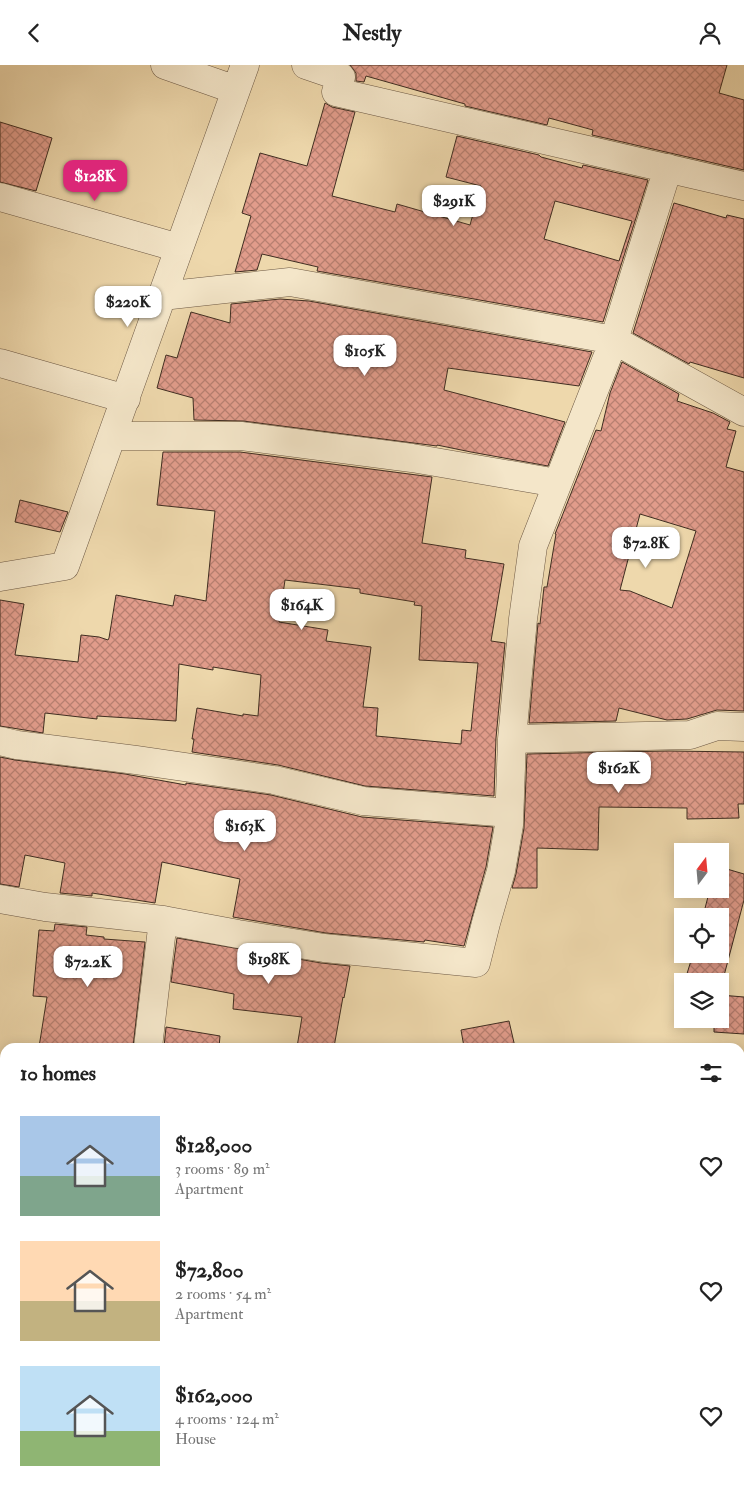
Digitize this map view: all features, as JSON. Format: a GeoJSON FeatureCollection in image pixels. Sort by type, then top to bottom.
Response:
{"type":"FeatureCollection","features":[{"type":"Feature","properties":{"kind":"street"},"geometry":{"type":"LineString","coordinates":[[165,65],[236,90]]}},
{"type":"Feature","properties":{"kind":"street"},"geometry":{"type":"LineString","coordinates":[[0,577],[65,566],[245,65]]}},
{"type":"Feature","properties":{"kind":"street"},"geometry":{"type":"LineString","coordinates":[[306,65],[341,77],[336,92],[744,186]]}},
{"type":"Feature","properties":{"kind":"street"},"geometry":{"type":"LineString","coordinates":[[0,899],[45,907],[163,920],[324,948],[476,963],[501,871],[509,825],[512,739],[523,619],[533,546],[614,339],[668,168]]}},
{"type":"Feature","properties":{"kind":"street"},"geometry":{"type":"LineString","coordinates":[[0,197],[179,248]]}},
{"type":"Feature","properties":{"kind":"street"},"geometry":{"type":"LineString","coordinates":[[162,296],[290,283],[614,339],[744,412]]}},
{"type":"Feature","properties":{"kind":"street"},"geometry":{"type":"LineString","coordinates":[[0,363],[126,399]]}},
{"type":"Feature","properties":{"kind":"street"},"geometry":{"type":"LineString","coordinates":[[112,437],[241,436],[412,458],[557,483]]}},
{"type":"Feature","properties":{"kind":"street"},"geometry":{"type":"LineString","coordinates":[[512,739],[690,735],[717,726],[744,727]]}},
{"type":"Feature","properties":{"kind":"street"},"geometry":{"type":"LineString","coordinates":[[0,741],[274,780],[363,801],[509,813]]}},
{"type":"Feature","properties":{"kind":"street"},"geometry":{"type":"LineString","coordinates":[[148,1043],[163,920]]}},
{"type":"Feature","properties":{"kind":"building"},"geometry":{"type":"Polygon","coordinates":[[[350,65],[727,65],[719,93],[744,100],[744,170],[592,135],[593,130],[549,118],[547,125],[465,106],[465,104],[366,76],[364,82],[356,81],[356,73],[350,65]]]}},
{"type":"Feature","properties":{"kind":"building"},"geometry":{"type":"Polygon","coordinates":[[[325,103],[332,107],[355,112],[332,196],[395,212],[397,204],[470,225],[481,186],[446,177],[457,136],[539,155],[582,168],[583,165],[648,180],[603,322],[317,271],[318,267],[262,254],[257,270],[235,272],[251,216],[242,213],[260,153],[307,166],[325,103]],[[555,201],[544,239],[619,261],[632,221],[555,201]]]}},
{"type":"Feature","properties":{"kind":"building"},"geometry":{"type":"Polygon","coordinates":[[[0,122],[52,138],[36,191],[0,182],[0,122]]]}},
{"type":"Feature","properties":{"kind":"building"},"geometry":{"type":"Polygon","coordinates":[[[674,203],[726,218],[727,215],[744,219],[744,378],[690,362],[689,364],[633,333],[674,203]]]}},
{"type":"Feature","properties":{"kind":"building"},"geometry":{"type":"Polygon","coordinates":[[[280,299],[309,301],[592,352],[579,386],[448,368],[444,390],[565,422],[548,466],[437,445],[243,421],[194,420],[193,398],[157,388],[166,355],[177,358],[191,312],[230,323],[231,304],[280,299]]]}},
{"type":"Feature","properties":{"kind":"building"},"geometry":{"type":"Polygon","coordinates":[[[622,362],[679,394],[677,401],[713,413],[730,422],[727,429],[736,431],[726,467],[744,472],[744,711],[717,710],[687,719],[667,720],[619,708],[616,721],[529,723],[538,623],[540,624],[544,587],[547,587],[555,534],[596,430],[601,431],[610,393],[622,362]],[[640,514],[620,590],[630,591],[672,608],[696,531],[640,514]]]}},
{"type":"Feature","properties":{"kind":"building"},"geometry":{"type":"Polygon","coordinates":[[[163,452],[240,452],[432,477],[422,543],[466,550],[465,558],[504,564],[491,641],[505,643],[496,738],[494,796],[365,786],[278,765],[192,752],[197,708],[243,716],[243,714],[258,716],[261,675],[213,667],[213,670],[179,664],[176,721],[97,716],[97,719],[45,713],[43,733],[0,726],[0,600],[24,604],[15,655],[78,662],[81,635],[108,640],[116,595],[173,606],[175,595],[206,601],[215,511],[157,505],[163,452]],[[285,580],[279,622],[328,630],[326,641],[371,647],[363,707],[378,708],[376,736],[461,744],[462,730],[471,731],[478,663],[419,660],[422,606],[414,605],[415,602],[360,593],[360,589],[285,580]]]}},
{"type":"Feature","properties":{"kind":"building"},"geometry":{"type":"Polygon","coordinates":[[[20,500],[68,512],[60,532],[15,522],[20,500]]]}},
{"type":"Feature","properties":{"kind":"building"},"geometry":{"type":"Polygon","coordinates":[[[668,751],[744,752],[744,804],[738,804],[739,818],[687,819],[687,808],[599,807],[598,850],[537,848],[537,888],[512,888],[524,828],[527,754],[668,751]]]}},
{"type":"Feature","properties":{"kind":"building"},"geometry":{"type":"Polygon","coordinates":[[[0,757],[125,774],[186,785],[186,783],[271,795],[362,817],[493,827],[486,867],[464,946],[425,940],[424,942],[326,933],[233,917],[240,879],[162,862],[155,903],[92,893],[92,896],[60,893],[65,863],[25,855],[19,887],[0,884],[0,757]]]}},
{"type":"Feature","properties":{"kind":"building"},"geometry":{"type":"Polygon","coordinates":[[[729,870],[744,874],[744,900],[729,957],[729,908],[705,908],[708,898],[729,898],[729,870]]]}},
{"type":"Feature","properties":{"kind":"building"},"geometry":{"type":"Polygon","coordinates":[[[55,924],[87,927],[86,935],[104,937],[104,939],[145,942],[133,1043],[40,1043],[47,997],[33,996],[39,930],[54,931],[55,924]]]}},
{"type":"Feature","properties":{"kind":"building"},"geometry":{"type":"Polygon","coordinates":[[[177,938],[321,963],[350,966],[335,1043],[298,1043],[302,1017],[233,1009],[234,994],[171,982],[177,938]]]}},
{"type":"Feature","properties":{"kind":"building"},"geometry":{"type":"Polygon","coordinates":[[[690,963],[727,963],[725,973],[687,973],[690,963]]]}},
{"type":"Feature","properties":{"kind":"building"},"geometry":{"type":"Polygon","coordinates":[[[729,996],[744,997],[744,1034],[714,1032],[714,1028],[729,1028],[729,996]]]}},
{"type":"Feature","properties":{"kind":"building"},"geometry":{"type":"Polygon","coordinates":[[[509,1021],[514,1043],[463,1043],[461,1030],[509,1021]]]}},
{"type":"Feature","properties":{"kind":"building"},"geometry":{"type":"Polygon","coordinates":[[[166,1027],[220,1036],[219,1043],[164,1043],[166,1027]]]}}]}
